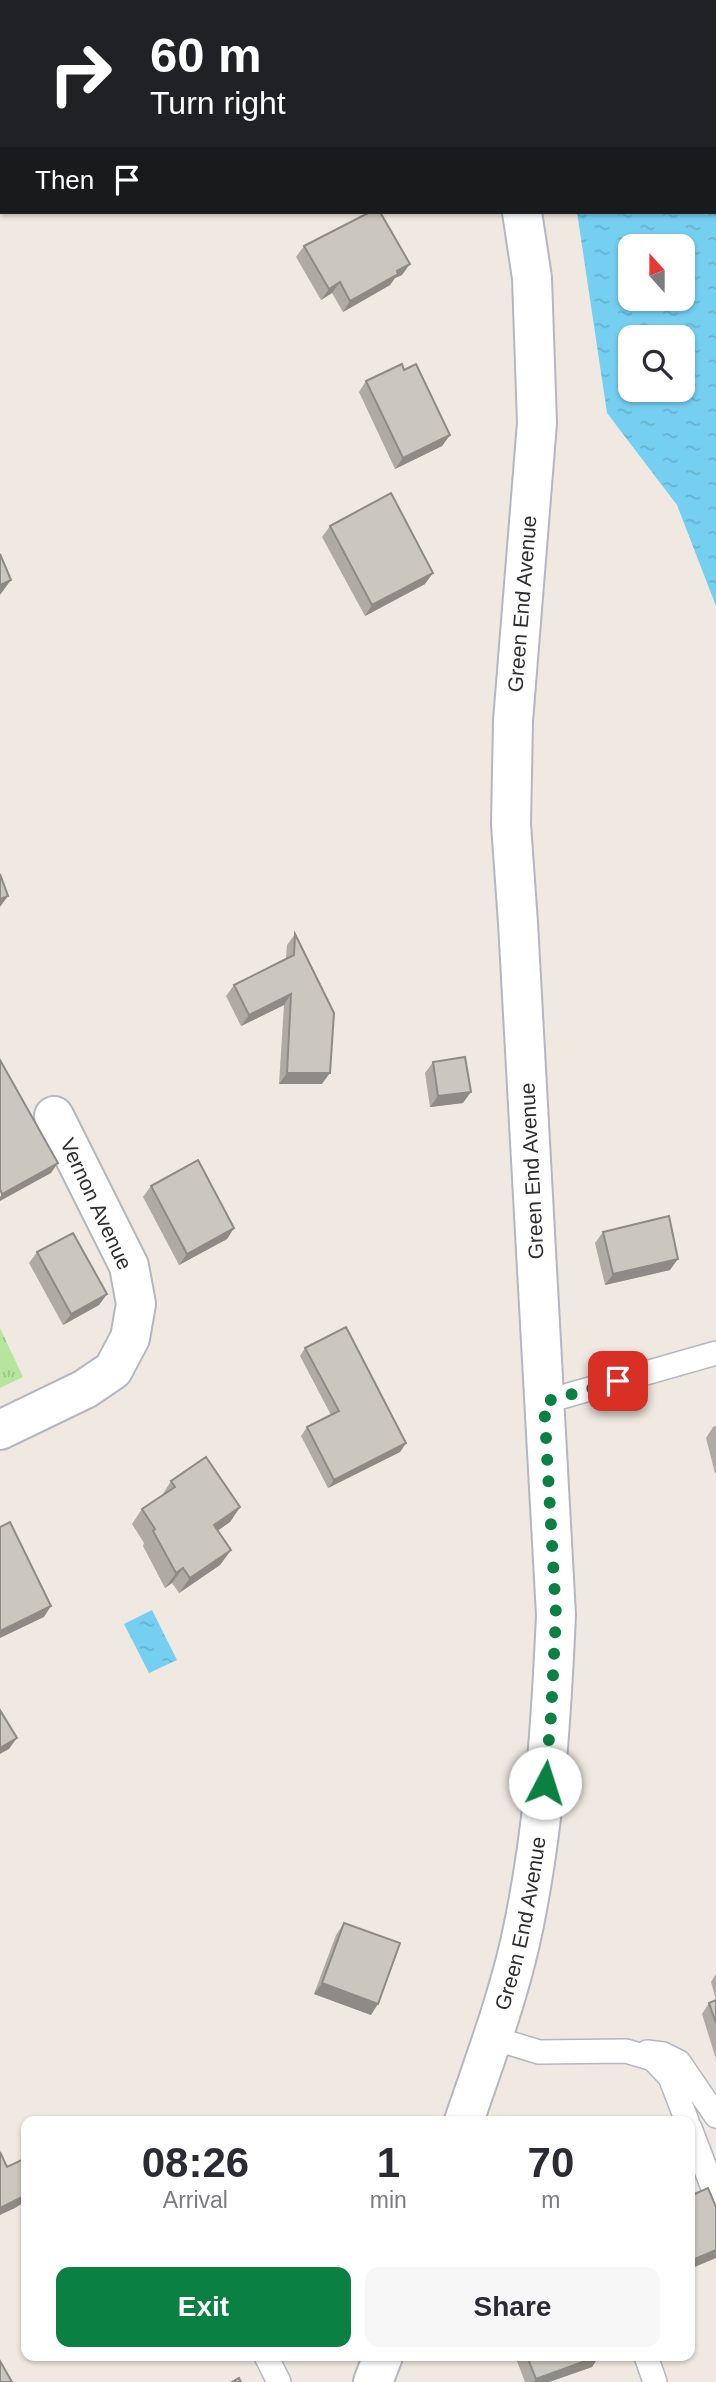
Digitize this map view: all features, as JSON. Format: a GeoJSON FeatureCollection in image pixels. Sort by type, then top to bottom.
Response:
{"type":"FeatureCollection","features":[{"type":"Feature","properties":{"kind":"street","name":"Green End Avenue"},"geometry":{"type":"LineString","coordinates":[[466,2116],[493,2038],[519,1944],[541,1828],[551,1716],[556,1615],[511,824],[513,721],[537,423],[533,278],[522,214]]}},
{"type":"Feature","properties":{"kind":"street","name":"Vernon Avenue"},"geometry":{"type":"LineString","coordinates":[[0,1430],[85,1389],[113,1370],[130,1338],[136,1304],[129,1266],[54,1116]]}},
{"type":"Feature","properties":{"kind":"street"},"geometry":{"type":"LineString","coordinates":[[373,2382],[381,2361]]}},
{"type":"Feature","properties":{"kind":"lane"},"geometry":{"type":"LineString","coordinates":[[544,1402],[716,1353]]}},
{"type":"Feature","properties":{"kind":"lane"},"geometry":{"type":"LineString","coordinates":[[493,2038],[539,2052],[663,2053],[680,2062],[716,2116]]}},
{"type":"Feature","properties":{"kind":"lane"},"geometry":{"type":"LineString","coordinates":[[626,2051],[653,2059],[670,2077],[685,2116]]}},
{"type":"Feature","properties":{"kind":"lane"},"geometry":{"type":"LineString","coordinates":[[695,2141],[716,2196]]}},
{"type":"Feature","properties":{"kind":"lane"},"geometry":{"type":"LineString","coordinates":[[268,2361],[279,2382]]}},
{"type":"Feature","properties":{"kind":"lane"},"geometry":{"type":"LineString","coordinates":[[648,2361],[655,2382]]}},
{"type":"Feature","properties":{"kind":"green space"},"geometry":{"type":"Polygon","coordinates":[[[0,1328],[23,1377],[0,1388],[0,1328]]]}},
{"type":"Feature","properties":{"kind":"water"},"geometry":{"type":"Polygon","coordinates":[[[577,214],[716,214],[716,606],[677,505],[607,413],[577,214]]]}},
{"type":"Feature","properties":{"kind":"water"},"geometry":{"type":"Polygon","coordinates":[[[152,1610],[177,1660],[149,1673],[124,1624],[152,1610]]]}},
{"type":"Feature","properties":{"kind":"building"},"geometry":{"type":"Polygon","coordinates":[[[366,214],[381,214],[410,264],[397,271],[398,274],[350,301],[340,282],[329,289],[304,246],[366,214]]]}},
{"type":"Feature","properties":{"kind":"building"},"geometry":{"type":"Polygon","coordinates":[[[402,364],[404,370],[416,364],[450,435],[403,458],[366,381],[402,364]]]}},
{"type":"Feature","properties":{"kind":"building"},"geometry":{"type":"Polygon","coordinates":[[[391,493],[433,573],[372,605],[330,526],[391,493]]]}},
{"type":"Feature","properties":{"kind":"building"},"geometry":{"type":"Polygon","coordinates":[[[0,554],[11,580],[0,585],[0,554]]]}},
{"type":"Feature","properties":{"kind":"building"},"geometry":{"type":"Polygon","coordinates":[[[0,874],[8,896],[0,899],[0,874]]]}},
{"type":"Feature","properties":{"kind":"building"},"geometry":{"type":"Polygon","coordinates":[[[295,934],[334,1013],[330,1073],[287,1073],[291,994],[249,1015],[234,985],[294,955],[295,934]]]}},
{"type":"Feature","properties":{"kind":"building"},"geometry":{"type":"Polygon","coordinates":[[[465,1057],[471,1092],[438,1096],[433,1062],[465,1057]]]}},
{"type":"Feature","properties":{"kind":"building"},"geometry":{"type":"Polygon","coordinates":[[[0,1060],[58,1163],[2,1194],[0,1189],[0,1060]]]}},
{"type":"Feature","properties":{"kind":"building"},"geometry":{"type":"Polygon","coordinates":[[[198,1160],[234,1228],[187,1254],[151,1186],[198,1160]]]}},
{"type":"Feature","properties":{"kind":"building"},"geometry":{"type":"Polygon","coordinates":[[[669,1216],[678,1259],[613,1274],[603,1232],[669,1216]]]}},
{"type":"Feature","properties":{"kind":"building"},"geometry":{"type":"Polygon","coordinates":[[[73,1233],[107,1294],[71,1314],[37,1252],[73,1233]]]}},
{"type":"Feature","properties":{"kind":"building"},"geometry":{"type":"Polygon","coordinates":[[[346,1327],[406,1443],[334,1480],[307,1427],[339,1411],[305,1348],[346,1327]]]}},
{"type":"Feature","properties":{"kind":"building"},"geometry":{"type":"Polygon","coordinates":[[[206,1457],[240,1507],[214,1525],[231,1550],[190,1578],[183,1568],[176,1573],[142,1509],[175,1487],[171,1481],[206,1457]]]}},
{"type":"Feature","properties":{"kind":"building"},"geometry":{"type":"Polygon","coordinates":[[[10,1522],[51,1606],[0,1631],[0,1527],[10,1522]]]}},
{"type":"Feature","properties":{"kind":"building"},"geometry":{"type":"Polygon","coordinates":[[[0,1710],[17,1738],[0,1748],[0,1710]]]}},
{"type":"Feature","properties":{"kind":"building"},"geometry":{"type":"Polygon","coordinates":[[[344,1923],[400,1943],[378,2004],[322,1983],[344,1923]]]}},
{"type":"Feature","properties":{"kind":"building"},"geometry":{"type":"Polygon","coordinates":[[[716,2000],[716,2023],[709,2003],[716,2000]]]}},
{"type":"Feature","properties":{"kind":"building"},"geometry":{"type":"Polygon","coordinates":[[[0,2152],[7,2167],[21,2160],[21,2198],[0,2208],[0,2152]]]}},
{"type":"Feature","properties":{"kind":"building"},"geometry":{"type":"Polygon","coordinates":[[[708,2188],[716,2207],[716,2250],[695,2259],[695,2194],[708,2188]]]}},
{"type":"Feature","properties":{"kind":"building"},"geometry":{"type":"Polygon","coordinates":[[[0,2361],[12,2382],[0,2382],[0,2361]]]}},
{"type":"Feature","properties":{"kind":"building"},"geometry":{"type":"Polygon","coordinates":[[[529,2361],[585,2361],[536,2379],[529,2361]]]}},
{"type":"Feature","properties":{"kind":"route"},"geometry":{"type":"LineString","coordinates":[[545,1783],[556,1615],[544,1402],[618,1381]]}}]}
